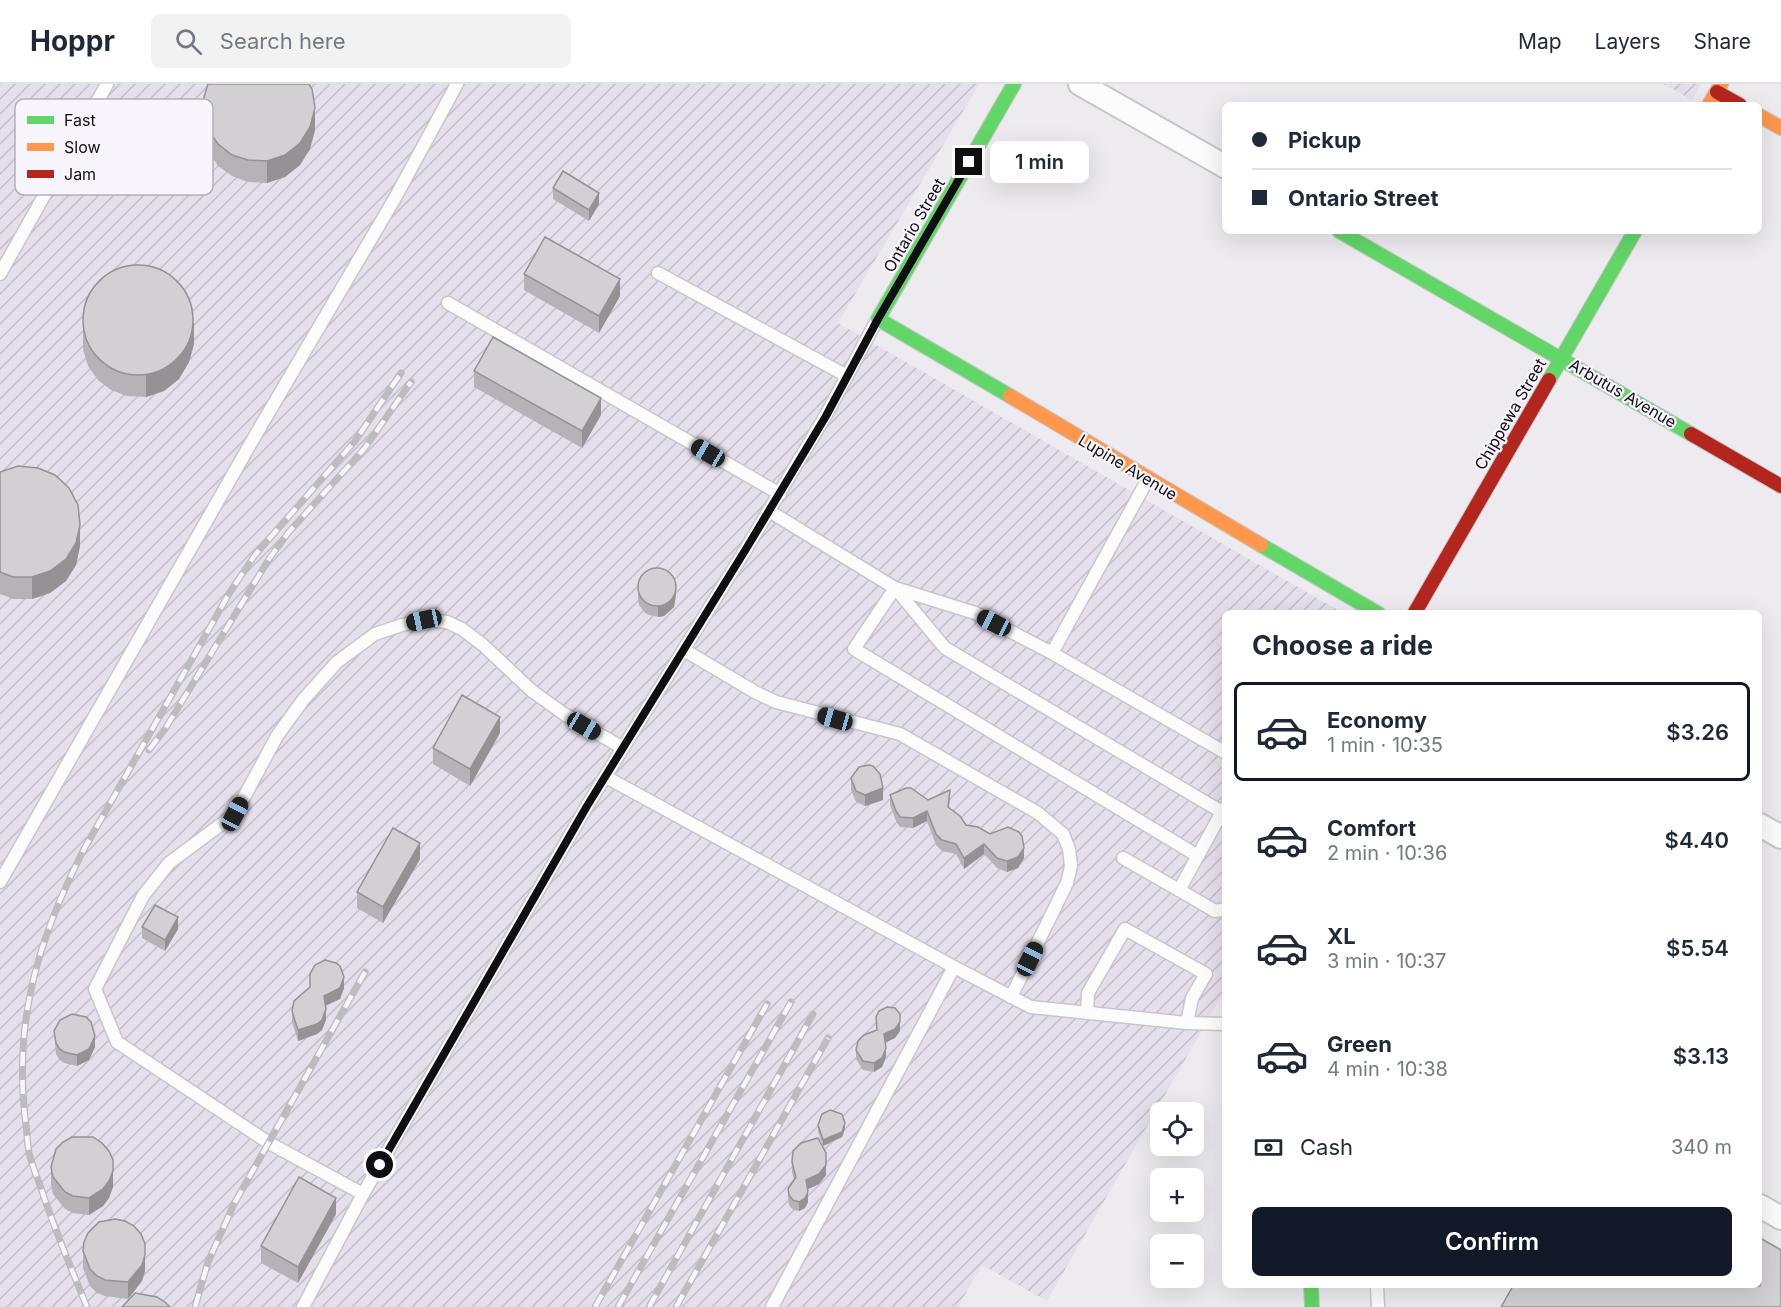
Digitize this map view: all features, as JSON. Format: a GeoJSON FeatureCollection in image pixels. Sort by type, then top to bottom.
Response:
{"type":"FeatureCollection","features":[{"type":"Feature","properties":{"kind":"street","name":"Ontario Street"},"geometry":{"type":"LineString","coordinates":[[878,319],[1014,84]]}},
{"type":"Feature","properties":{"kind":"street"},"geometry":{"type":"LineString","coordinates":[[1080,84],[1222,165]]}},
{"type":"Feature","properties":{"kind":"street"},"geometry":{"type":"LineString","coordinates":[[1712,91],[1734,102]]}},
{"type":"Feature","properties":{"kind":"street"},"geometry":{"type":"LineString","coordinates":[[1762,117],[1781,128]]}},
{"type":"Feature","properties":{"kind":"street","name":"Arbutus Avenue"},"geometry":{"type":"LineString","coordinates":[[1344,234],[1781,486]]}},
{"type":"Feature","properties":{"kind":"street","name":"Chippewa Street"},"geometry":{"type":"LineString","coordinates":[[1416,610],[1633,234]]}},
{"type":"Feature","properties":{"kind":"street","name":"Lupine Avenue"},"geometry":{"type":"LineString","coordinates":[[878,319],[1372,610]]}},
{"type":"Feature","properties":{"kind":"street"},"geometry":{"type":"LineString","coordinates":[[1762,826],[1781,837]]}},
{"type":"Feature","properties":{"kind":"street"},"geometry":{"type":"LineString","coordinates":[[1762,1207],[1781,1218]]}},
{"type":"Feature","properties":{"kind":"street"},"geometry":{"type":"LineString","coordinates":[[1311,1288],[1312,1307]]}},
{"type":"Feature","properties":{"kind":"lane"},"geometry":{"type":"LineString","coordinates":[[99,99],[107,84]]}},
{"type":"Feature","properties":{"kind":"lane"},"geometry":{"type":"LineString","coordinates":[[0,882],[259,429],[395,198],[457,84]]}},
{"type":"Feature","properties":{"kind":"lane"},"geometry":{"type":"LineString","coordinates":[[0,274],[44,195]]}},
{"type":"Feature","properties":{"kind":"lane"},"geometry":{"type":"LineString","coordinates":[[658,273],[847,376]]}},
{"type":"Feature","properties":{"kind":"lane"},"geometry":{"type":"LineString","coordinates":[[448,303],[780,494]]}},
{"type":"Feature","properties":{"kind":"lane"},"geometry":{"type":"LineString","coordinates":[[303,1307],[363,1194],[623,748],[780,494],[878,319]]}},
{"type":"Feature","properties":{"kind":"lane"},"geometry":{"type":"LineString","coordinates":[[1052,653],[1148,479]]}},
{"type":"Feature","properties":{"kind":"lane"},"geometry":{"type":"LineString","coordinates":[[768,511],[895,588],[975,614],[1052,653],[1222,751]]}},
{"type":"Feature","properties":{"kind":"lane"},"geometry":{"type":"LineString","coordinates":[[895,588],[945,648],[1222,808]]}},
{"type":"Feature","properties":{"kind":"lane"},"geometry":{"type":"LineString","coordinates":[[895,588],[854,649],[1198,856]]}},
{"type":"Feature","properties":{"kind":"lane"},"geometry":{"type":"LineString","coordinates":[[363,1194],[269,1143],[117,1042],[95,989],[143,896],[169,863],[235,814],[277,736],[303,700],[336,662],[375,634],[402,625],[424,620],[447,622],[462,629],[483,645],[532,691],[564,714],[623,748]]}},
{"type":"Feature","properties":{"kind":"lane"},"geometry":{"type":"LineString","coordinates":[[684,650],[776,702],[900,734],[1038,813],[1063,834],[1069,849],[1071,866],[1067,883],[1011,997]]}},
{"type":"Feature","properties":{"kind":"lane"},"geometry":{"type":"LineString","coordinates":[[606,777],[1031,1007],[1187,1023],[1222,1024]]}},
{"type":"Feature","properties":{"kind":"lane"},"geometry":{"type":"LineString","coordinates":[[1179,890],[1222,813]]}},
{"type":"Feature","properties":{"kind":"lane"},"geometry":{"type":"LineString","coordinates":[[1123,858],[1215,911],[1222,910]]}},
{"type":"Feature","properties":{"kind":"lane"},"geometry":{"type":"LineString","coordinates":[[1087,1012],[1088,993],[1125,929],[1206,974],[1191,998],[1187,1023]]}},
{"type":"Feature","properties":{"kind":"lane"},"geometry":{"type":"LineString","coordinates":[[772,1307],[954,967]]}},
{"type":"Feature","properties":{"kind":"lane"},"geometry":{"type":"LineString","coordinates":[[1377,1288],[1378,1307]]}},
{"type":"Feature","properties":{"kind":"shaded area"},"geometry":{"type":"Polygon","coordinates":[[[0,84],[979,84],[838,323],[1338,610],[1222,610],[1222,995],[1161,1102],[1150,1102],[1150,1121],[1047,1301],[982,1265],[958,1307],[0,1307],[0,84]]]}},
{"type":"Feature","properties":{"kind":"shaded area"},"geometry":{"type":"Polygon","coordinates":[[[1663,84],[1701,84],[1692,100],[1663,84]]]}},
{"type":"Feature","properties":{"kind":"building"},"geometry":{"type":"Polygon","coordinates":[[[208,84],[309,84],[315,108],[310,127],[300,143],[285,155],[267,161],[248,160],[232,155],[218,144],[213,137],[213,99],[204,99],[208,84]]]}},
{"type":"Feature","properties":{"kind":"building"},"geometry":{"type":"Polygon","coordinates":[[[563,171],[599,193],[589,210],[553,188],[563,171]]]}},
{"type":"Feature","properties":{"kind":"building"},"geometry":{"type":"Polygon","coordinates":[[[545,237],[620,279],[599,316],[524,274],[545,237]]]}},
{"type":"Feature","properties":{"kind":"building"},"geometry":{"type":"Polygon","coordinates":[[[138,265],[159,269],[177,281],[189,299],[193,320],[189,341],[177,359],[159,371],[138,375],[117,371],[99,359],[87,341],[83,320],[87,299],[99,281],[117,269],[138,265]]]}},
{"type":"Feature","properties":{"kind":"building"},"geometry":{"type":"Polygon","coordinates":[[[493,337],[601,398],[582,431],[474,371],[493,337]]]}},
{"type":"Feature","properties":{"kind":"building"},"geometry":{"type":"Polygon","coordinates":[[[18,466],[38,468],[55,475],[69,488],[78,505],[80,525],[76,543],[66,559],[50,571],[32,577],[13,577],[0,572],[0,472],[18,466]]]}},
{"type":"Feature","properties":{"kind":"building"},"geometry":{"type":"Polygon","coordinates":[[[657,568],[670,574],[676,587],[670,600],[657,606],[644,600],[638,587],[644,574],[657,568]]]}},
{"type":"Feature","properties":{"kind":"building"},"geometry":{"type":"Polygon","coordinates":[[[462,695],[500,717],[470,769],[433,748],[462,695]]]}},
{"type":"Feature","properties":{"kind":"building"},"geometry":{"type":"Polygon","coordinates":[[[869,765],[880,774],[883,788],[865,795],[856,791],[851,778],[859,767],[869,765]]]}},
{"type":"Feature","properties":{"kind":"building"},"geometry":{"type":"Polygon","coordinates":[[[911,788],[928,800],[950,790],[948,807],[960,816],[966,825],[978,827],[990,834],[1008,827],[1019,832],[1024,848],[1018,857],[1007,861],[997,858],[984,844],[964,858],[956,844],[942,840],[936,834],[927,811],[913,818],[900,817],[890,795],[911,788]]]}},
{"type":"Feature","properties":{"kind":"building"},"geometry":{"type":"Polygon","coordinates":[[[393,828],[420,843],[383,907],[357,892],[393,828]]]}},
{"type":"Feature","properties":{"kind":"building"},"geometry":{"type":"Polygon","coordinates":[[[155,905],[178,917],[165,940],[142,927],[155,905]]]}},
{"type":"Feature","properties":{"kind":"building"},"geometry":{"type":"Polygon","coordinates":[[[325,960],[340,966],[344,977],[340,988],[324,996],[326,1009],[322,1020],[298,1030],[292,1011],[294,1001],[310,987],[310,974],[315,965],[325,960]]]}},
{"type":"Feature","properties":{"kind":"building"},"geometry":{"type":"Polygon","coordinates":[[[887,1007],[895,1008],[900,1014],[900,1022],[895,1029],[884,1034],[886,1048],[882,1058],[874,1063],[863,1061],[856,1050],[858,1041],[864,1035],[877,1030],[876,1017],[879,1011],[887,1007]]]}},
{"type":"Feature","properties":{"kind":"building"},"geometry":{"type":"Polygon","coordinates":[[[72,1014],[86,1017],[91,1022],[95,1036],[89,1049],[77,1055],[64,1052],[59,1048],[54,1031],[60,1020],[72,1014]]]}},
{"type":"Feature","properties":{"kind":"building"},"geometry":{"type":"Polygon","coordinates":[[[830,1110],[842,1114],[845,1123],[842,1132],[823,1140],[818,1125],[822,1114],[830,1110]]]}},
{"type":"Feature","properties":{"kind":"building"},"geometry":{"type":"Polygon","coordinates":[[[72,1137],[93,1137],[109,1151],[113,1160],[113,1171],[109,1181],[103,1189],[89,1198],[73,1196],[65,1192],[53,1177],[51,1167],[56,1149],[72,1137]]]}},
{"type":"Feature","properties":{"kind":"building"},"geometry":{"type":"Polygon","coordinates":[[[818,1138],[826,1153],[826,1165],[819,1174],[806,1180],[808,1192],[805,1198],[799,1202],[793,1200],[788,1189],[796,1177],[792,1162],[793,1151],[801,1143],[818,1138]]]}},
{"type":"Feature","properties":{"kind":"building"},"geometry":{"type":"Polygon","coordinates":[[[299,1177],[336,1198],[298,1267],[261,1246],[299,1177]]]}},
{"type":"Feature","properties":{"kind":"building"},"geometry":{"type":"Polygon","coordinates":[[[115,1219],[134,1226],[141,1234],[145,1244],[142,1265],[128,1282],[105,1280],[97,1276],[90,1269],[83,1251],[88,1233],[99,1222],[115,1219]]]}},
{"type":"Feature","properties":{"kind":"building"},"geometry":{"type":"Polygon","coordinates":[[[1762,1239],[1781,1250],[1781,1307],[1501,1307],[1512,1288],[1762,1288],[1762,1239]]]}},
{"type":"Feature","properties":{"kind":"building"},"geometry":{"type":"Polygon","coordinates":[[[135,1293],[157,1297],[170,1307],[122,1307],[135,1293]]]}},
{"type":"Feature","properties":{"kind":"railway"},"geometry":{"type":"LineString","coordinates":[[87,1307],[51,1218],[28,1149],[23,1046],[33,979],[42,947],[67,883],[83,851],[230,592],[255,555],[355,441],[401,373]]}},
{"type":"Feature","properties":{"kind":"railway"},"geometry":{"type":"LineString","coordinates":[[149,750],[165,729],[269,559],[288,533],[364,449],[411,382]]}},
{"type":"Feature","properties":{"kind":"railway"},"geometry":{"type":"LineString","coordinates":[[195,1307],[208,1262],[234,1204],[365,972]]}},
{"type":"Feature","properties":{"kind":"railway"},"geometry":{"type":"LineString","coordinates":[[618,1307],[791,1002]]}},
{"type":"Feature","properties":{"kind":"railway"},"geometry":{"type":"LineString","coordinates":[[595,1307],[767,1004]]}},
{"type":"Feature","properties":{"kind":"railway"},"geometry":{"type":"LineString","coordinates":[[649,1307],[813,1014]]}},
{"type":"Feature","properties":{"kind":"railway"},"geometry":{"type":"LineString","coordinates":[[676,1307],[828,1038]]}},
{"type":"Feature","properties":{"kind":"traffic: fast"},"geometry":{"type":"LineString","coordinates":[[1010,396],[878,319],[1014,84]]}},
{"type":"Feature","properties":{"kind":"traffic: fast"},"geometry":{"type":"LineString","coordinates":[[1344,234],[1691,434]]}},
{"type":"Feature","properties":{"kind":"traffic: fast"},"geometry":{"type":"LineString","coordinates":[[1549,380],[1633,234]]}},
{"type":"Feature","properties":{"kind":"traffic: fast"},"geometry":{"type":"LineString","coordinates":[[1261,545],[1372,610]]}},
{"type":"Feature","properties":{"kind":"traffic: fast"},"geometry":{"type":"LineString","coordinates":[[1311,1288],[1312,1307]]}},
{"type":"Feature","properties":{"kind":"traffic: slow"},"geometry":{"type":"LineString","coordinates":[[1711,102],[1721,84]]}},
{"type":"Feature","properties":{"kind":"traffic: slow"},"geometry":{"type":"LineString","coordinates":[[1762,117],[1781,128]]}},
{"type":"Feature","properties":{"kind":"traffic: slow"},"geometry":{"type":"LineString","coordinates":[[1010,396],[1261,545]]}},
{"type":"Feature","properties":{"kind":"traffic: jam"},"geometry":{"type":"LineString","coordinates":[[1717,92],[1735,102]]}},
{"type":"Feature","properties":{"kind":"traffic: jam"},"geometry":{"type":"LineString","coordinates":[[1416,610],[1549,380]]}},
{"type":"Feature","properties":{"kind":"traffic: jam"},"geometry":{"type":"LineString","coordinates":[[1691,434],[1781,486]]}},
{"type":"Feature","properties":{"kind":"route"},"geometry":{"type":"LineString","coordinates":[[380,1165],[587,806],[826,416],[878,319],[969,162]]}}]}
